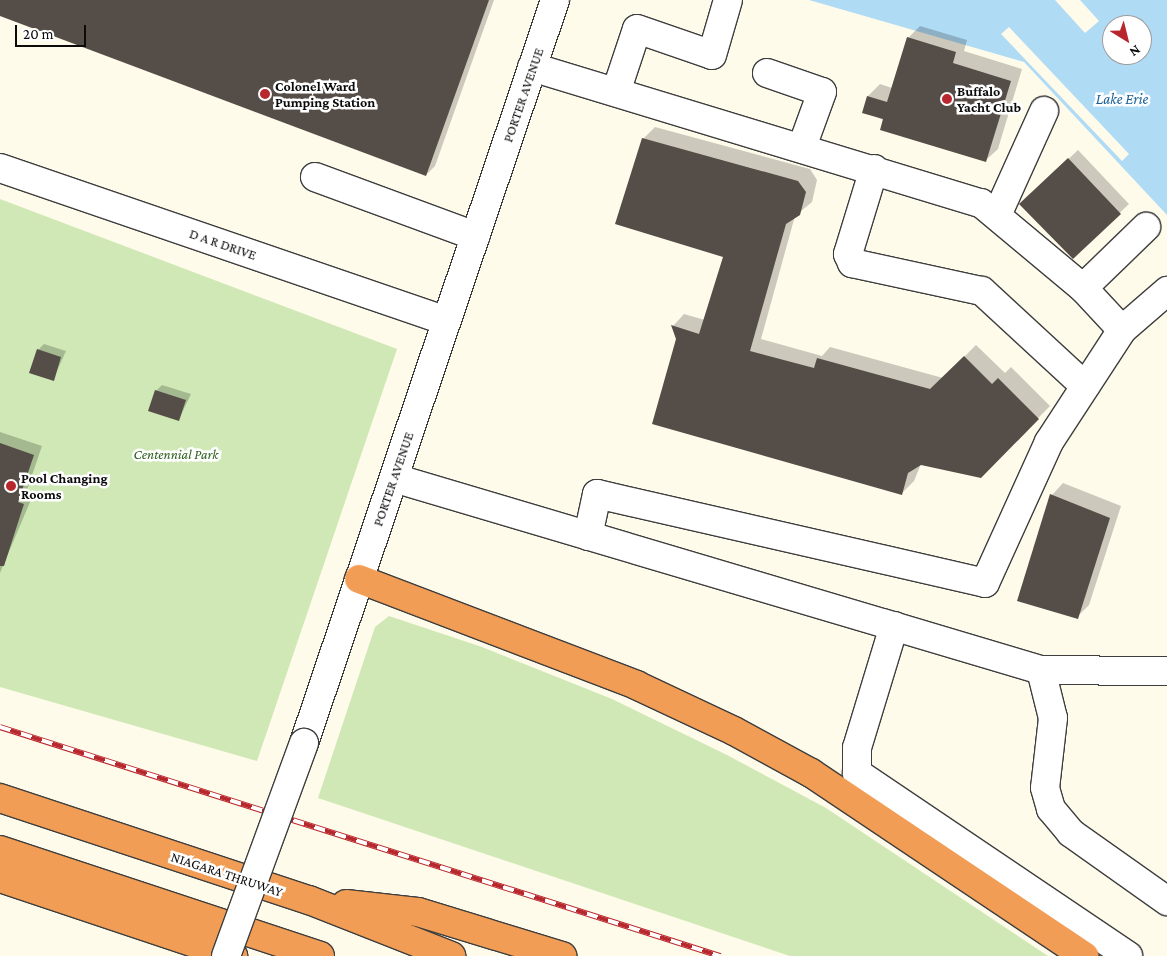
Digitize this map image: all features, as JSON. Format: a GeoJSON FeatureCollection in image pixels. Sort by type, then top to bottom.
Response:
{"type":"FeatureCollection","features":[{"type":"Feature","properties":{"kind":"highway"},"geometry":{"type":"LineString","coordinates":[[360,578],[636,685],[734,731],[811,773],[1084,956]]}},
{"type":"Feature","properties":{"kind":"highway","name":"NIAGARA THRUWAY"},"geometry":{"type":"LineString","coordinates":[[0,798],[309,900],[452,956]]}},
{"type":"Feature","properties":{"kind":"highway"},"geometry":{"type":"LineString","coordinates":[[0,850],[320,956]]}},
{"type":"Feature","properties":{"kind":"highway"},"geometry":{"type":"LineString","coordinates":[[0,878],[233,956]]}},
{"type":"Feature","properties":{"kind":"highway"},"geometry":{"type":"LineString","coordinates":[[309,900],[418,912],[562,956]]}},
{"type":"Feature","properties":{"kind":"street","name":"PORTER AVENUE"},"geometry":{"type":"LineString","coordinates":[[226,956],[304,743],[555,0]]}},
{"type":"Feature","properties":{"kind":"street"},"geometry":{"type":"LineString","coordinates":[[616,92],[637,29],[712,56],[728,0]]}},
{"type":"Feature","properties":{"kind":"street"},"geometry":{"type":"LineString","coordinates":[[532,67],[802,147],[981,203],[998,213],[1083,288],[1122,330]]}},
{"type":"Feature","properties":{"kind":"street"},"geometry":{"type":"LineString","coordinates":[[767,73],[822,92],[802,147]]}},
{"type":"Feature","properties":{"kind":"street"},"geometry":{"type":"LineString","coordinates":[[998,213],[1044,111]]}},
{"type":"Feature","properties":{"kind":"street","name":"D A R DRIVE"},"geometry":{"type":"LineString","coordinates":[[0,168],[446,321]]}},
{"type":"Feature","properties":{"kind":"street"},"geometry":{"type":"LineString","coordinates":[[874,169],[848,254],[852,262],[982,292],[1085,386]]}},
{"type":"Feature","properties":{"kind":"street"},"geometry":{"type":"LineString","coordinates":[[315,177],[475,236]]}},
{"type":"Feature","properties":{"kind":"street"},"geometry":{"type":"LineString","coordinates":[[1083,288],[1146,227]]}},
{"type":"Feature","properties":{"kind":"street"},"geometry":{"type":"LineString","coordinates":[[588,536],[597,494],[985,583],[1049,442],[1122,330],[1167,291]]}},
{"type":"Feature","properties":{"kind":"street"},"geometry":{"type":"LineString","coordinates":[[394,478],[1041,670],[1167,671]]}},
{"type":"Feature","properties":{"kind":"street"},"geometry":{"type":"LineString","coordinates":[[894,626],[857,748],[857,772],[1128,956]]}},
{"type":"Feature","properties":{"kind":"street"},"geometry":{"type":"LineString","coordinates":[[1041,670],[1053,718],[1045,788],[1050,809],[1071,833],[1167,901]]}},
{"type":"Feature","properties":{"kind":"green space","name":"Centennial Park"},"geometry":{"type":"Polygon","coordinates":[[[0,199],[397,349],[257,761],[0,687],[0,199]]]}},
{"type":"Feature","properties":{"kind":"green space"},"geometry":{"type":"Polygon","coordinates":[[[389,616],[482,647],[612,699],[727,755],[826,808],[1048,956],[790,956],[318,798],[375,627],[389,616]]]}},
{"type":"Feature","properties":{"kind":"water","name":"Lake Erie"},"geometry":{"type":"Polygon","coordinates":[[[809,0],[1167,0],[1167,215],[1024,62],[809,0]]]}},
{"type":"Feature","properties":{"kind":"pier"},"geometry":{"type":"Polygon","coordinates":[[[1055,0],[1080,0],[1099,21],[1085,33],[1055,0]]]}},
{"type":"Feature","properties":{"kind":"pier"},"geometry":{"type":"Polygon","coordinates":[[[1009,27],[1129,154],[1122,161],[1001,34],[1009,27]]]}},
{"type":"Feature","properties":{"kind":"building"},"geometry":{"type":"Polygon","coordinates":[[[0,0],[489,0],[426,176],[0,16],[0,0]]]}},
{"type":"Feature","properties":{"kind":"building","name":"Buffalo Yacht Club"},"geometry":{"type":"Polygon","coordinates":[[[907,37],[956,52],[953,63],[1011,81],[986,162],[880,130],[883,119],[862,113],[867,96],[887,102],[907,37]]]}},
{"type":"Feature","properties":{"kind":"building"},"geometry":{"type":"Polygon","coordinates":[[[642,138],[798,181],[806,192],[800,215],[786,224],[750,351],[814,368],[817,358],[930,389],[964,356],[992,384],[998,378],[1039,419],[981,478],[921,465],[908,473],[902,495],[652,424],[676,339],[671,325],[699,334],[723,257],[615,224],[642,138]]]}},
{"type":"Feature","properties":{"kind":"building"},"geometry":{"type":"Polygon","coordinates":[[[1068,158],[1121,214],[1073,259],[1019,204],[1068,158]]]}},
{"type":"Feature","properties":{"kind":"building"},"geometry":{"type":"Polygon","coordinates":[[[37,349],[61,357],[54,381],[29,373],[37,349]]]}},
{"type":"Feature","properties":{"kind":"building"},"geometry":{"type":"Polygon","coordinates":[[[155,390],[186,400],[179,421],[148,411],[155,390]]]}},
{"type":"Feature","properties":{"kind":"building","name":"Pool Changing Rooms"},"geometry":{"type":"Polygon","coordinates":[[[0,443],[34,455],[18,502],[24,504],[4,566],[0,566],[0,443]]]}},
{"type":"Feature","properties":{"kind":"building"},"geometry":{"type":"Polygon","coordinates":[[[1050,494],[1110,518],[1078,619],[1017,601],[1050,494]]]}},
{"type":"Feature","properties":{"kind":"railway"},"geometry":{"type":"LineString","coordinates":[[0,727],[720,956]]}},
{"type":"Feature","properties":{"kind":"place","name":"Colonel Ward Pumping Station"},"geometry":{"type":"Point","coordinates":[265,94]}},
{"type":"Feature","properties":{"kind":"place","name":"Buffalo Yacht Club"},"geometry":{"type":"Point","coordinates":[947,99]}},
{"type":"Feature","properties":{"kind":"place","name":"Pool Changing Rooms"},"geometry":{"type":"Point","coordinates":[11,486]}}]}
